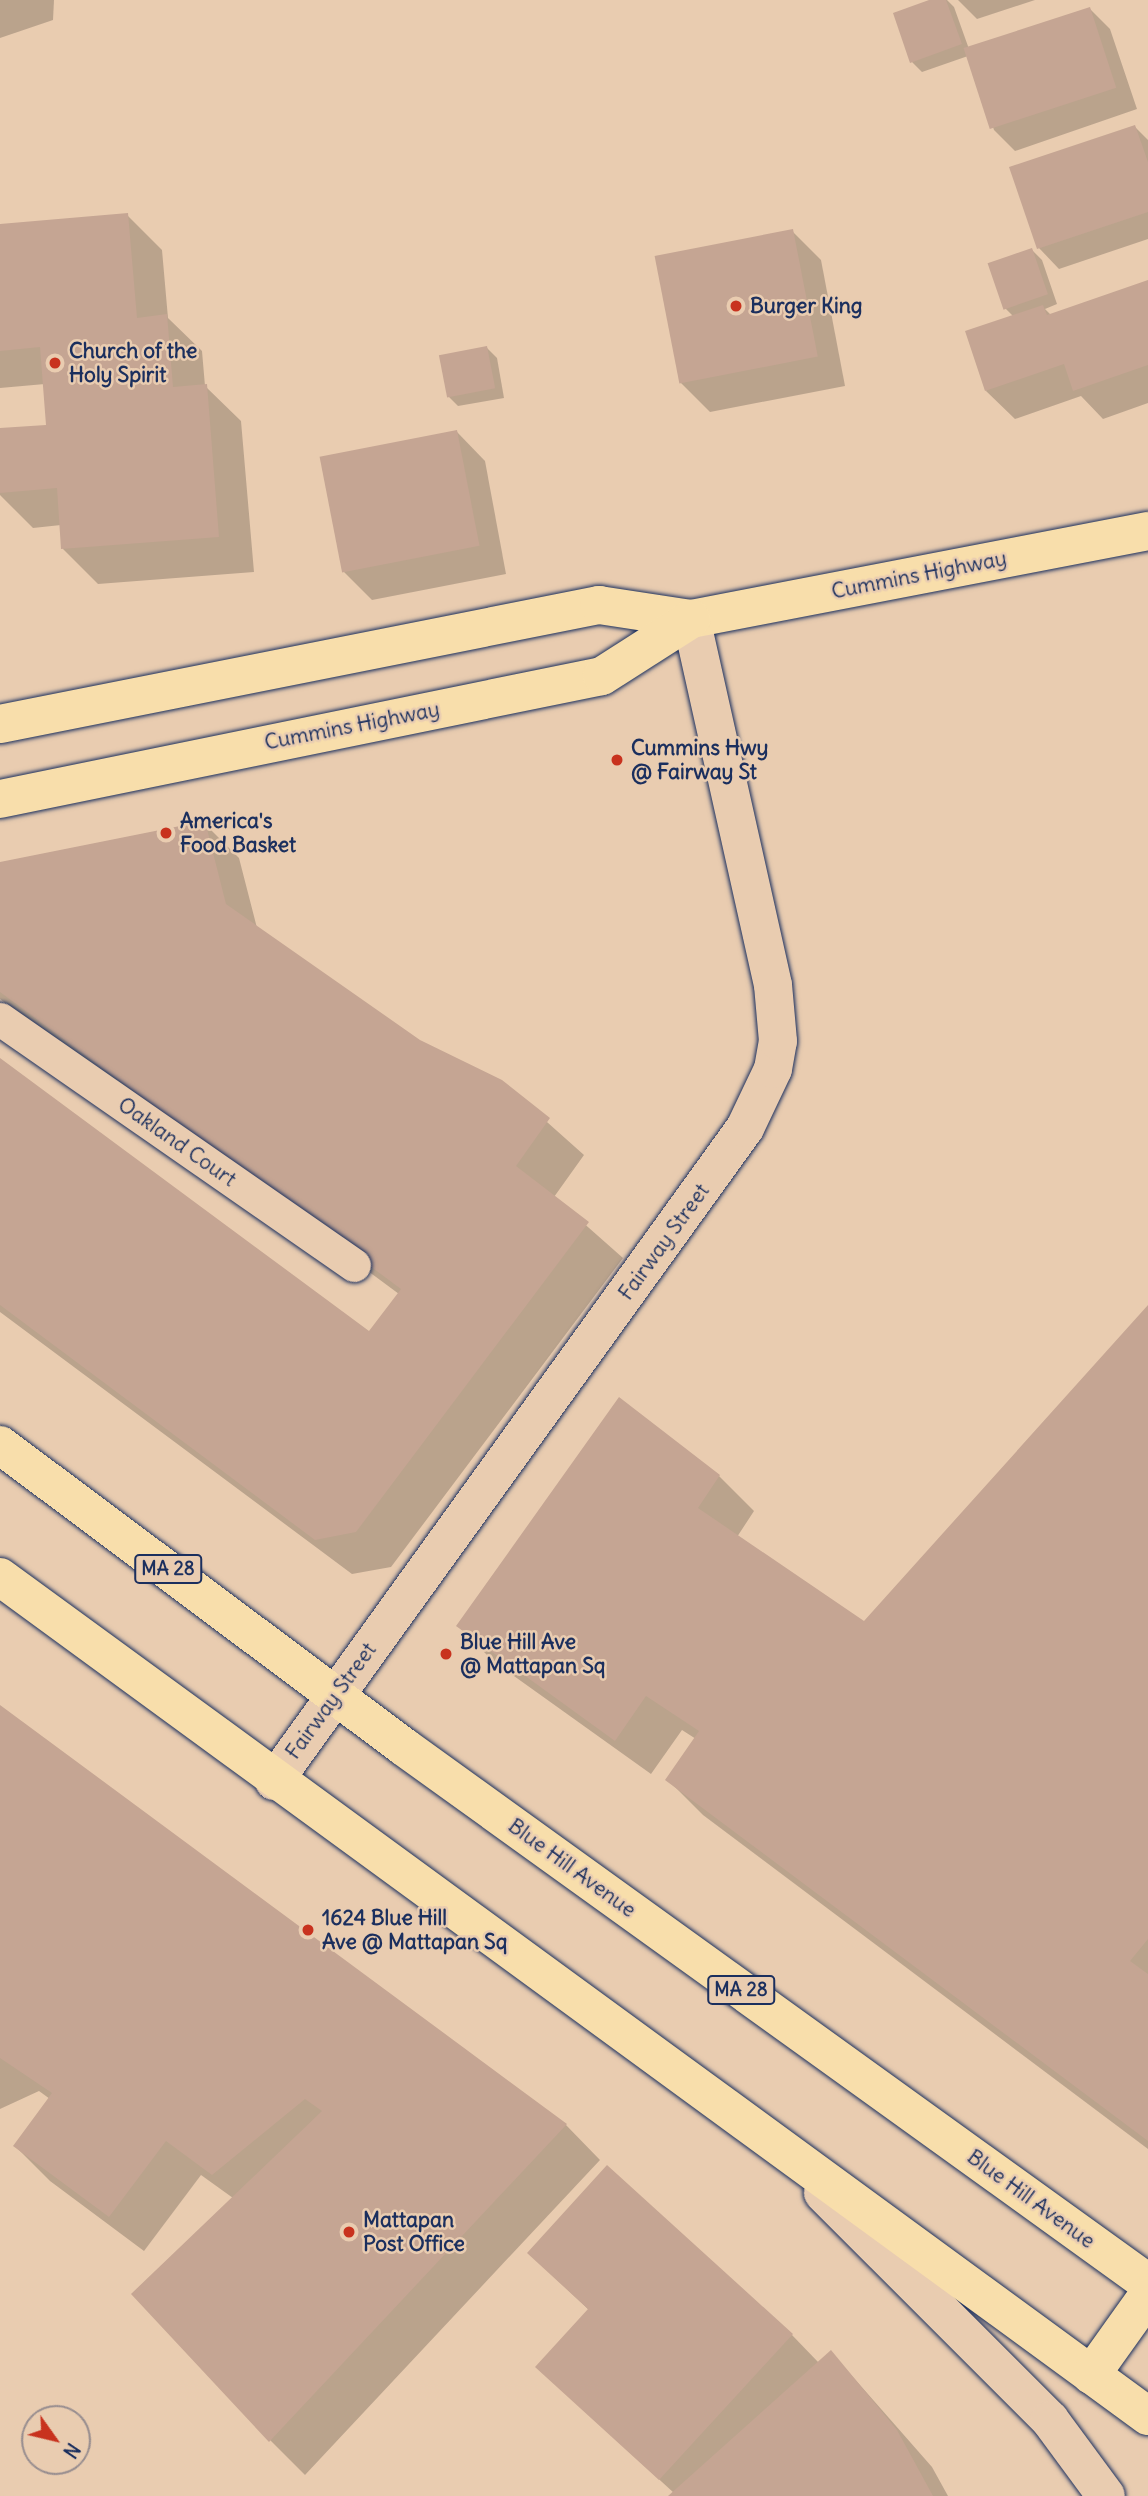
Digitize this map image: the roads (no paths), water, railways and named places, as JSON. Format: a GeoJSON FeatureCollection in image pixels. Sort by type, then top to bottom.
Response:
{"type":"FeatureCollection","features":[{"type":"Feature","properties":{"kind":"main road","name":"Cummins Highway"},"geometry":{"type":"LineString","coordinates":[[0,724],[599,605],[691,619],[1148,531]]}},
{"type":"Feature","properties":{"kind":"main road","name":"Cummins Highway"},"geometry":{"type":"LineString","coordinates":[[0,799],[602,676],[691,619]]}},
{"type":"Feature","properties":{"kind":"main road","name":"Blue Hill Avenue"},"geometry":{"type":"LineString","coordinates":[[0,1446],[335,1695],[1148,2283]]}},
{"type":"Feature","properties":{"kind":"main road"},"geometry":{"type":"LineString","coordinates":[[0,1577],[274,1781],[1148,2416]]}},
{"type":"Feature","properties":{"kind":"main road"},"geometry":{"type":"LineString","coordinates":[[1091,2375],[1148,2295]]}},
{"type":"Feature","properties":{"kind":"street","name":"Fairway Street"},"geometry":{"type":"LineString","coordinates":[[274,1781],[745,1128],[773,1069],[778,1041],[773,985],[691,619]]}},
{"type":"Feature","properties":{"kind":"street"},"geometry":{"type":"LineString","coordinates":[[776,2147],[1051,2420],[1105,2496]]}},
{"type":"Feature","properties":{"kind":"lane","name":"Oakland Court"},"geometry":{"type":"LineString","coordinates":[[0,1019],[354,1265]]}},
{"type":"Feature","properties":{"kind":"place","name":"Burger King"},"geometry":{"type":"Point","coordinates":[736,306]}},
{"type":"Feature","properties":{"kind":"place","name":"Church of the Holy Spirit"},"geometry":{"type":"Point","coordinates":[55,363]}},
{"type":"Feature","properties":{"kind":"place","name":"Cummins Hwy @ Fairway St"},"geometry":{"type":"Point","coordinates":[617,760]}},
{"type":"Feature","properties":{"kind":"place","name":"America's Food Basket"},"geometry":{"type":"Point","coordinates":[166,833]}},
{"type":"Feature","properties":{"kind":"place","name":"Blue Hill Ave @ Mattapan Sq"},"geometry":{"type":"Point","coordinates":[446,1654]}},
{"type":"Feature","properties":{"kind":"place","name":"1624 Blue Hill Ave @ Mattapan Sq"},"geometry":{"type":"Point","coordinates":[308,1930]}},
{"type":"Feature","properties":{"kind":"place","name":"Mattapan Post Office"},"geometry":{"type":"Point","coordinates":[349,2232]}}]}
